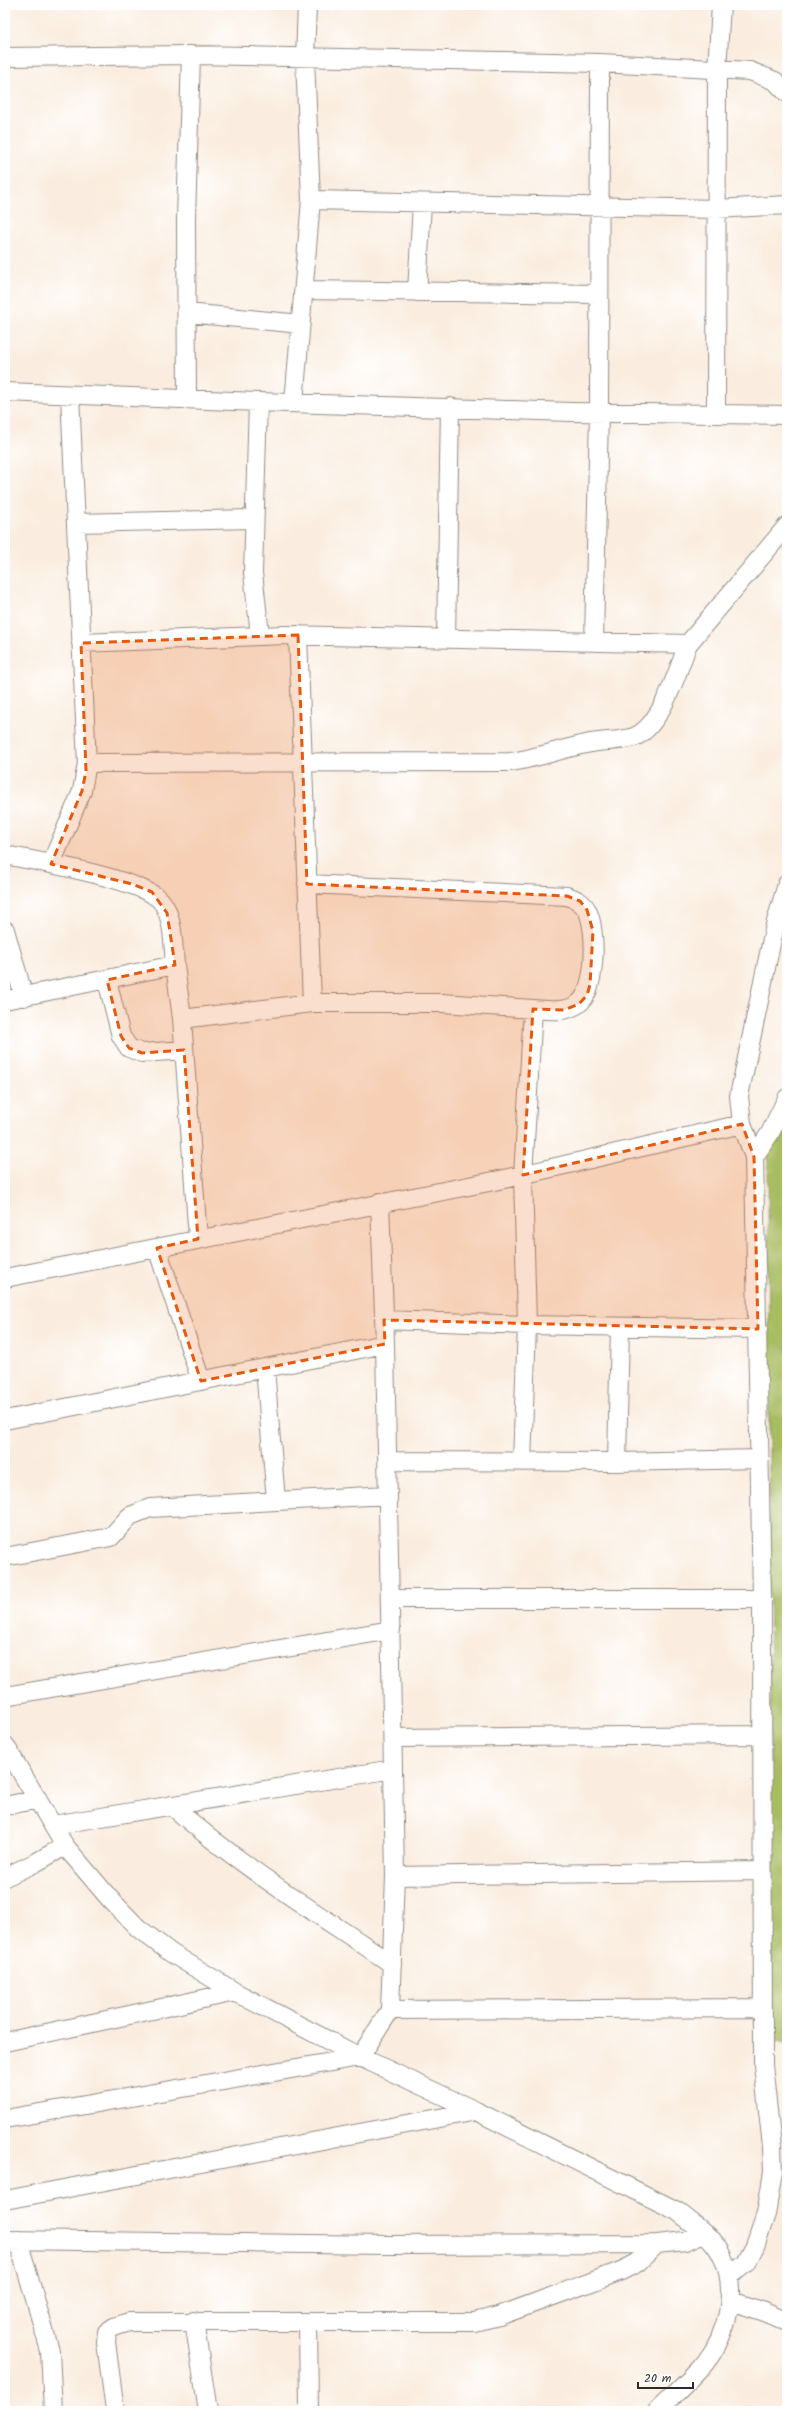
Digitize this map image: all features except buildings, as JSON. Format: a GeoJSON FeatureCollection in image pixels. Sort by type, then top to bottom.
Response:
{"type":"FeatureCollection","features":[{"type":"Feature","properties":{"kind":"street"},"geometry":{"type":"LineString","coordinates":[[294,403],[311,200],[305,59],[307,5]]}},
{"type":"Feature","properties":{"kind":"street"},"geometry":{"type":"LineString","coordinates":[[716,414],[717,70],[721,5]]}},
{"type":"Feature","properties":{"kind":"street"},"geometry":{"type":"LineString","coordinates":[[187,399],[186,220],[191,55]]}},
{"type":"Feature","properties":{"kind":"street"},"geometry":{"type":"LineString","coordinates":[[5,57],[191,55],[305,59],[600,63],[750,71],[775,81],[787,93]]}},
{"type":"Feature","properties":{"kind":"street"},"geometry":{"type":"LineString","coordinates":[[594,642],[599,412],[600,63]]}},
{"type":"Feature","properties":{"kind":"street"},"geometry":{"type":"LineString","coordinates":[[311,200],[599,208],[717,209],[787,205]]}},
{"type":"Feature","properties":{"kind":"street"},"geometry":{"type":"LineString","coordinates":[[417,292],[422,203]]}},
{"type":"Feature","properties":{"kind":"street"},"geometry":{"type":"LineString","coordinates":[[304,290],[599,294]]}},
{"type":"Feature","properties":{"kind":"street"},"geometry":{"type":"LineString","coordinates":[[187,313],[301,324]]}},
{"type":"Feature","properties":{"kind":"street"},"geometry":{"type":"LineString","coordinates":[[5,392],[258,402],[599,412],[787,415]]}},
{"type":"Feature","properties":{"kind":"street"},"geometry":{"type":"LineString","coordinates":[[50,864],[82,791],[87,763],[70,395]]}},
{"type":"Feature","properties":{"kind":"street"},"geometry":{"type":"LineString","coordinates":[[258,402],[253,573],[260,635]]}},
{"type":"Feature","properties":{"kind":"street"},"geometry":{"type":"LineString","coordinates":[[446,639],[450,407]]}},
{"type":"Feature","properties":{"kind":"street"},"geometry":{"type":"LineString","coordinates":[[76,523],[254,519]]}},
{"type":"Feature","properties":{"kind":"street"},"geometry":{"type":"LineString","coordinates":[[87,763],[509,762],[588,743],[626,739],[646,730],[653,722],[671,689],[688,644],[787,526]]}},
{"type":"Feature","properties":{"kind":"street"},"geometry":{"type":"LineString","coordinates":[[81,643],[260,635],[688,644]]}},
{"type":"Feature","properties":{"kind":"street"},"geometry":{"type":"LineString","coordinates":[[298,636],[312,1003]]}},
{"type":"Feature","properties":{"kind":"street"},"geometry":{"type":"LineString","coordinates":[[5,855],[50,864],[132,884],[152,892],[161,901],[168,913],[182,1019],[198,1240]]}},
{"type":"Feature","properties":{"kind":"street"},"geometry":{"type":"LineString","coordinates":[[182,1019],[312,1003],[442,1003],[564,1010],[578,1004],[587,995],[592,968],[593,931],[587,910],[580,901],[567,896],[307,884]]}},
{"type":"Feature","properties":{"kind":"street"},"geometry":{"type":"LineString","coordinates":[[730,2276],[746,2263],[755,2246],[766,2214],[773,2172],[763,2065],[761,1735],[762,1599],[754,1157],[742,1124],[739,1096],[775,925],[787,884]]}},
{"type":"Feature","properties":{"kind":"street"},"geometry":{"type":"LineString","coordinates":[[5,930],[24,997]]}},
{"type":"Feature","properties":{"kind":"street"},"geometry":{"type":"LineString","coordinates":[[5,1000],[175,965]]}},
{"type":"Feature","properties":{"kind":"street"},"geometry":{"type":"LineString","coordinates":[[107,980],[121,1036],[129,1048],[142,1053],[184,1050]]}},
{"type":"Feature","properties":{"kind":"street"},"geometry":{"type":"LineString","coordinates":[[522,1462],[526,1326],[523,1175],[533,1009]]}},
{"type":"Feature","properties":{"kind":"street"},"geometry":{"type":"LineString","coordinates":[[754,1157],[770,1133],[787,1098]]}},
{"type":"Feature","properties":{"kind":"street"},"geometry":{"type":"LineString","coordinates":[[5,1278],[380,1202],[523,1175],[742,1124]]}},
{"type":"Feature","properties":{"kind":"street"},"geometry":{"type":"LineString","coordinates":[[5,2119],[360,2057],[390,2010],[395,1876],[388,1461],[380,1202]]}},
{"type":"Feature","properties":{"kind":"street"},"geometry":{"type":"LineString","coordinates":[[157,1248],[201,1381]]}},
{"type":"Feature","properties":{"kind":"street"},"geometry":{"type":"LineString","coordinates":[[384,1320],[526,1326],[758,1329]]}},
{"type":"Feature","properties":{"kind":"street"},"geometry":{"type":"LineString","coordinates":[[617,1462],[620,1327]]}},
{"type":"Feature","properties":{"kind":"street"},"geometry":{"type":"LineString","coordinates":[[5,1420],[385,1344]]}},
{"type":"Feature","properties":{"kind":"street"},"geometry":{"type":"LineString","coordinates":[[265,1368],[276,1501]]}},
{"type":"Feature","properties":{"kind":"street"},"geometry":{"type":"LineString","coordinates":[[388,1461],[617,1462],[760,1459]]}},
{"type":"Feature","properties":{"kind":"street"},"geometry":{"type":"LineString","coordinates":[[5,1557],[111,1537],[130,1516],[150,1508],[388,1495]]}},
{"type":"Feature","properties":{"kind":"street"},"geometry":{"type":"LineString","coordinates":[[390,1599],[762,1599]]}},
{"type":"Feature","properties":{"kind":"street"},"geometry":{"type":"LineString","coordinates":[[5,1696],[391,1630]]}},
{"type":"Feature","properties":{"kind":"street"},"geometry":{"type":"LineString","coordinates":[[393,1738],[761,1735]]}},
{"type":"Feature","properties":{"kind":"street"},"geometry":{"type":"LineString","coordinates":[[5,1745],[65,1846],[109,1898],[138,1928],[171,1953],[235,1992],[360,2057],[476,2111],[677,2211],[704,2233],[721,2252],[730,2276],[730,2301],[724,2325],[715,2349],[704,2363],[657,2411]]}},
{"type":"Feature","properties":{"kind":"street"},"geometry":{"type":"LineString","coordinates":[[53,1825],[393,1769]]}},
{"type":"Feature","properties":{"kind":"street"},"geometry":{"type":"LineString","coordinates":[[5,1806],[38,1799]]}},
{"type":"Feature","properties":{"kind":"street"},"geometry":{"type":"LineString","coordinates":[[171,1805],[196,1827],[294,1898],[392,1964]]}},
{"type":"Feature","properties":{"kind":"street"},"geometry":{"type":"LineString","coordinates":[[5,1876],[35,1864],[65,1846]]}},
{"type":"Feature","properties":{"kind":"street"},"geometry":{"type":"LineString","coordinates":[[395,1876],[762,1871]]}},
{"type":"Feature","properties":{"kind":"street"},"geometry":{"type":"LineString","coordinates":[[5,2042],[235,1992]]}},
{"type":"Feature","properties":{"kind":"street"},"geometry":{"type":"LineString","coordinates":[[390,2010],[762,2008]]}},
{"type":"Feature","properties":{"kind":"street"},"geometry":{"type":"LineString","coordinates":[[5,2200],[476,2111]]}},
{"type":"Feature","properties":{"kind":"street"},"geometry":{"type":"LineString","coordinates":[[771,2138],[787,2149]]}},
{"type":"Feature","properties":{"kind":"street"},"geometry":{"type":"LineString","coordinates":[[53,2411],[50,2351],[11,2240],[389,2245],[657,2244],[685,2241],[704,2233]]}},
{"type":"Feature","properties":{"kind":"street"},"geometry":{"type":"LineString","coordinates":[[116,2411],[106,2342],[107,2332],[122,2323],[194,2321],[474,2322],[499,2316],[621,2271],[637,2263],[657,2244]]}},
{"type":"Feature","properties":{"kind":"street"},"geometry":{"type":"LineString","coordinates":[[730,2301],[762,2311],[787,2322]]}},
{"type":"Feature","properties":{"kind":"street"},"geometry":{"type":"LineString","coordinates":[[194,2321],[208,2411]]}},
{"type":"Feature","properties":{"kind":"street"},"geometry":{"type":"LineString","coordinates":[[308,2322],[309,2411]]}},
{"type":"Feature","properties":{"kind":"highlighted area"},"geometry":{"type":"Polygon","coordinates":[[[298,635],[307,884],[567,896],[580,901],[587,910],[593,931],[590,985],[587,995],[579,1004],[564,1010],[533,1009],[523,1175],[742,1124],[754,1157],[758,1329],[384,1320],[385,1344],[201,1381],[157,1248],[198,1239],[184,1050],[142,1053],[129,1048],[121,1036],[107,980],[175,965],[167,913],[152,892],[132,884],[51,864],[82,791],[86,771],[81,643],[298,635]]]}},
{"type":"Feature","properties":{"kind":"green space"},"geometry":{"type":"Polygon","coordinates":[[[787,1098],[787,2043],[771,2040],[768,1147],[787,1098]]]}}]}
